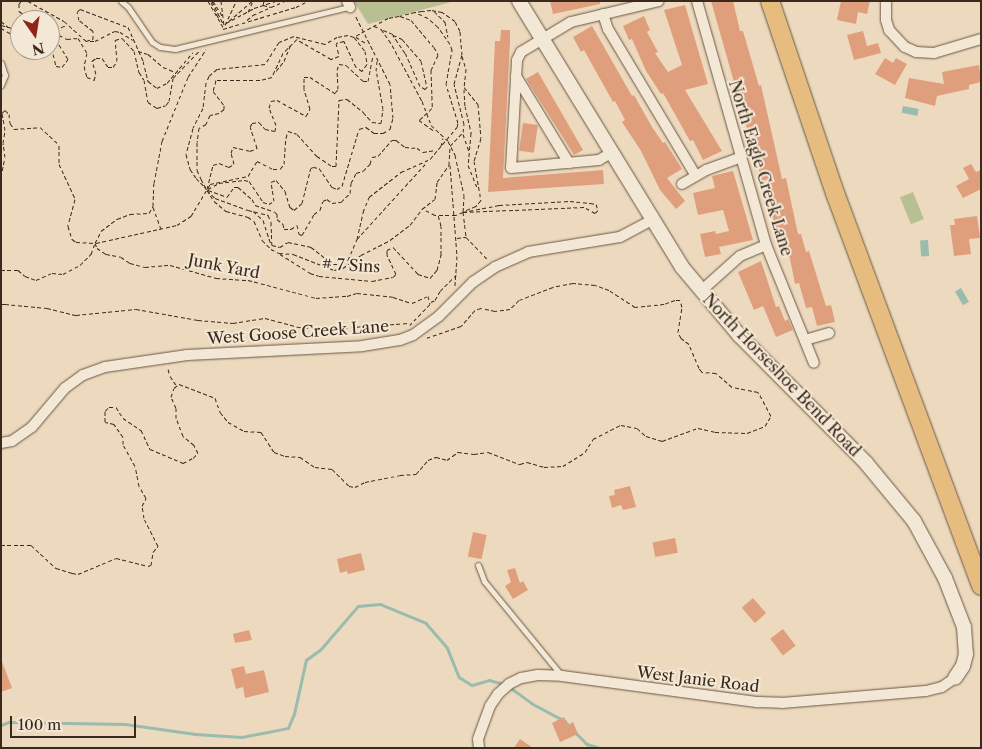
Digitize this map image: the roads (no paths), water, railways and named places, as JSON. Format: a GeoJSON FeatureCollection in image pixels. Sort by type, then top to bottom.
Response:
{"type":"FeatureCollection","features":[{"type":"Feature","properties":{"kind":"highway"},"geometry":{"type":"LineString","coordinates":[[770,1],[835,193],[981,586]]}},
{"type":"Feature","properties":{"kind":"street","name":"North Horseshoe Bend Road"},"geometry":{"type":"LineString","coordinates":[[519,1],[682,267],[739,335],[866,463],[914,521],[945,578],[964,627],[966,654],[963,666],[955,678]]}},
{"type":"Feature","properties":{"kind":"street"},"geometry":{"type":"LineString","coordinates":[[611,153],[599,160],[511,168],[517,60],[521,52],[571,22],[658,1]]}},
{"type":"Feature","properties":{"kind":"street","name":"North Eagle Creek Lane"},"geometry":{"type":"LineString","coordinates":[[697,1],[766,245],[814,363]]}},
{"type":"Feature","properties":{"kind":"street"},"geometry":{"type":"LineString","coordinates":[[886,1],[886,20],[889,30],[905,47],[916,52],[934,53],[981,39]]}},
{"type":"Feature","properties":{"kind":"street"},"geometry":{"type":"LineString","coordinates":[[603,14],[608,30],[696,176]]}},
{"type":"Feature","properties":{"kind":"street"},"geometry":{"type":"LineString","coordinates":[[516,76],[569,163]]}},
{"type":"Feature","properties":{"kind":"street"},"geometry":{"type":"LineString","coordinates":[[682,184],[724,162],[741,157]]}},
{"type":"Feature","properties":{"kind":"street","name":"West Goose Creek Lane"},"geometry":{"type":"LineString","coordinates":[[1,443],[12,441],[32,427],[65,388],[83,375],[106,367],[166,357],[388,343],[413,335],[473,282],[495,267],[528,252],[620,238],[652,220]]}},
{"type":"Feature","properties":{"kind":"street"},"geometry":{"type":"LineString","coordinates":[[701,291],[740,256],[766,245]]}},
{"type":"Feature","properties":{"kind":"street"},"geometry":{"type":"LineString","coordinates":[[805,340],[829,333]]}},
{"type":"Feature","properties":{"kind":"street","name":"West Janie Road"},"geometry":{"type":"LineString","coordinates":[[479,748],[478,739],[490,706],[509,684],[521,678],[538,675],[562,676],[758,702],[782,703],[926,691],[942,687],[955,678]]}},
{"type":"Feature","properties":{"kind":"lane"},"geometry":{"type":"LineString","coordinates":[[121,1],[128,7],[152,42],[160,47],[175,49],[348,4]]}},
{"type":"Feature","properties":{"kind":"lane"},"geometry":{"type":"LineString","coordinates":[[1,63],[5,75],[1,85]]}},
{"type":"Feature","properties":{"kind":"lane"},"geometry":{"type":"LineString","coordinates":[[478,565],[484,581],[562,676]]}},
{"type":"Feature","properties":{"kind":"waterway"},"geometry":{"type":"LineString","coordinates":[[1,725],[9,722],[125,724],[195,734],[242,737],[288,728],[294,714],[306,660],[320,650],[358,606],[380,604],[426,623],[447,647],[459,677],[472,685],[489,680],[504,684]]}},
{"type":"Feature","properties":{"kind":"waterway"},"geometry":{"type":"LineString","coordinates":[[511,688],[533,704],[565,721],[570,727]]}},
{"type":"Feature","properties":{"kind":"waterway"},"geometry":{"type":"LineString","coordinates":[[576,733],[587,744],[600,748]]}}]}
